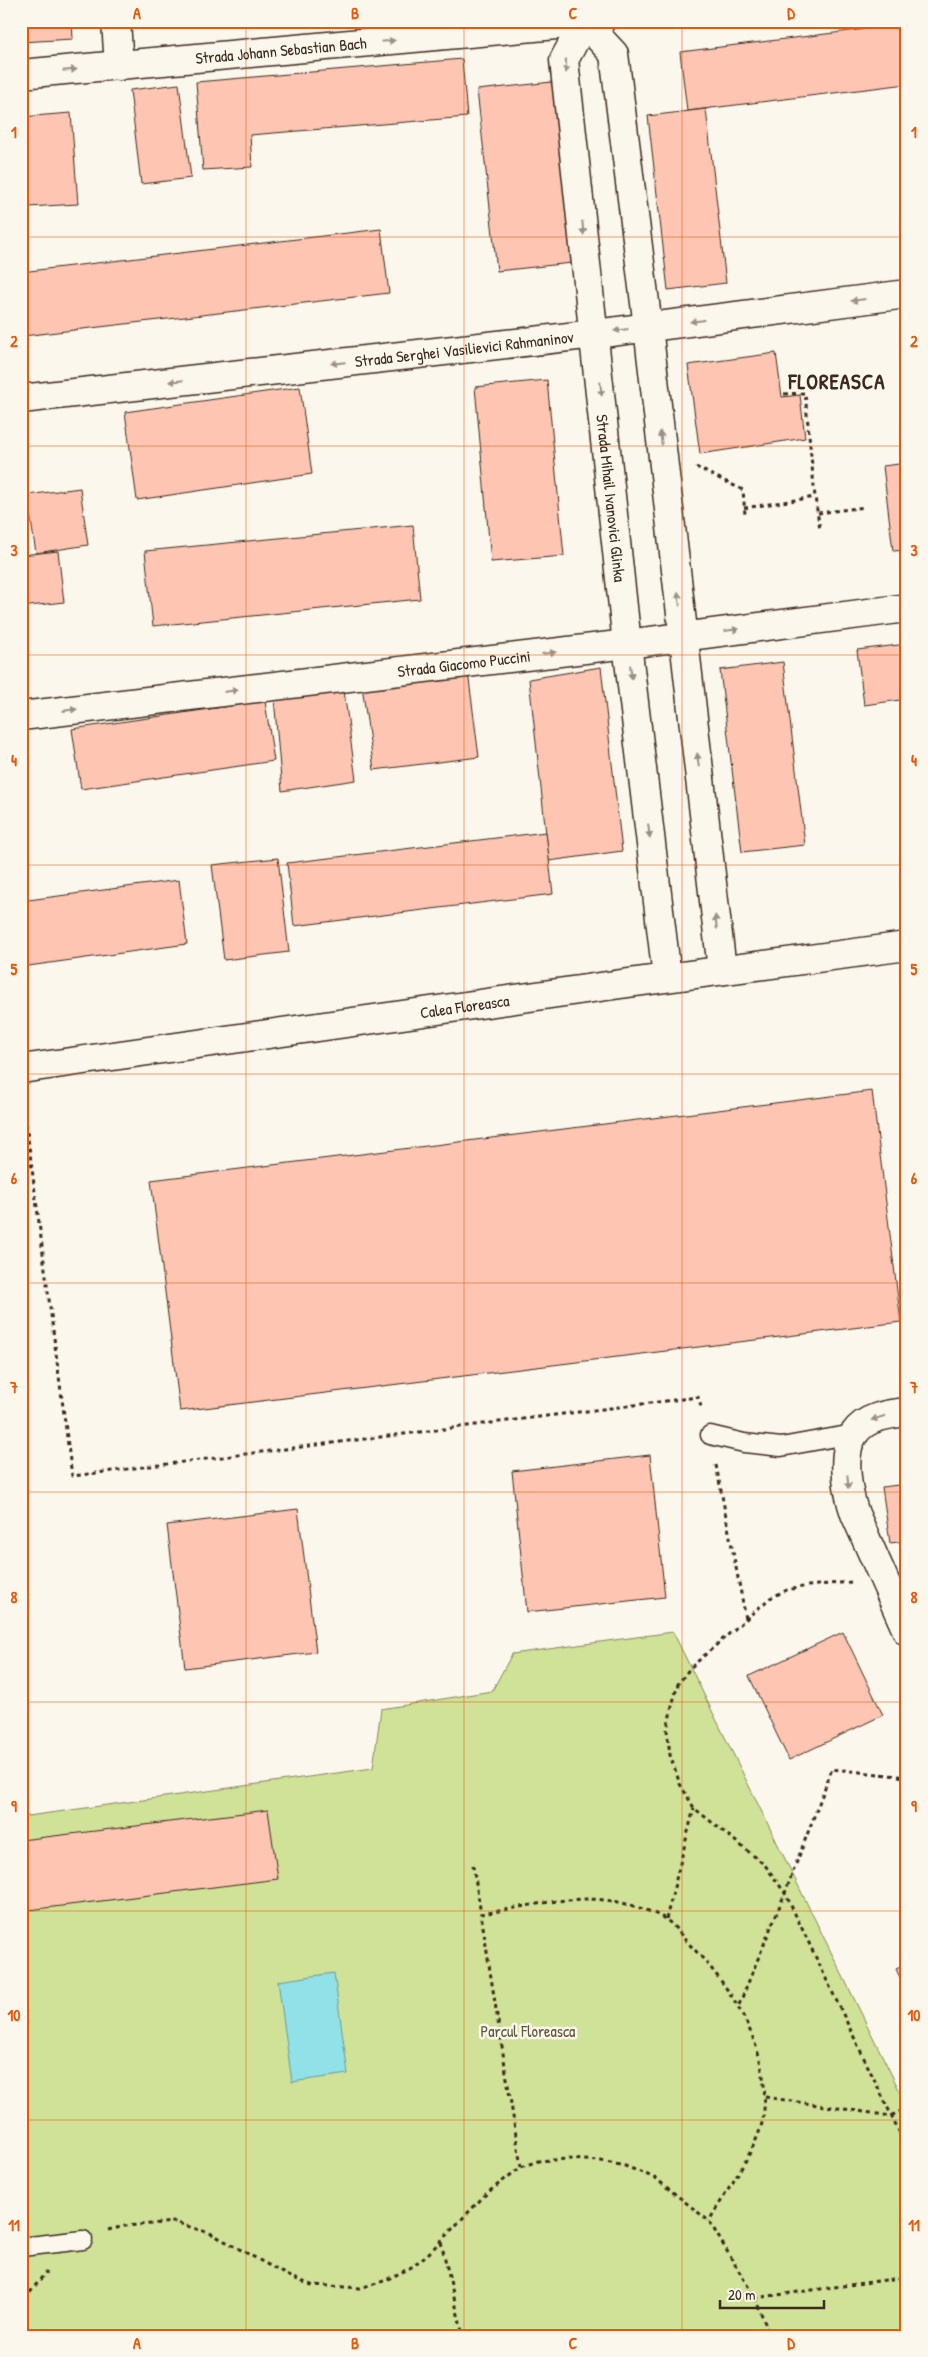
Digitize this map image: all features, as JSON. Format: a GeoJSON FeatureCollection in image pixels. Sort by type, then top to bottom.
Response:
{"type":"FeatureCollection","features":[{"type":"Feature","properties":{"kind":"street"},"geometry":{"type":"LineString","coordinates":[[116,21],[119,66]]}},
{"type":"Feature","properties":{"kind":"street"},"geometry":{"type":"LineString","coordinates":[[590,22],[614,54],[648,327],[722,970]]}},
{"type":"Feature","properties":{"kind":"street","name":"Strada Johann Sebastian Bach"},"geometry":{"type":"LineString","coordinates":[[21,74],[119,66],[437,29],[590,22]]}},
{"type":"Feature","properties":{"kind":"street","name":"Strada Mihail Ivanovici Glinka"},"geometry":{"type":"LineString","coordinates":[[590,22],[564,60],[627,644],[667,978]]}},
{"type":"Feature","properties":{"kind":"street","name":"Strada Serghei Vasilievici Rahmaninov"},"geometry":{"type":"LineString","coordinates":[[21,399],[595,334],[907,294]]}},
{"type":"Feature","properties":{"kind":"street","name":"Strada Giacomo Puccini"},"geometry":{"type":"LineString","coordinates":[[21,716],[627,644],[907,608]]}},
{"type":"Feature","properties":{"kind":"street","name":"Calea Floreasca"},"geometry":{"type":"LineString","coordinates":[[22,1082],[667,978],[907,946]]}},
{"type":"Feature","properties":{"kind":"street"},"geometry":{"type":"LineString","coordinates":[[907,1412],[870,1420],[853,1434],[848,1450],[847,1469],[849,1495],[855,1514],[907,1631]]}},
{"type":"Feature","properties":{"kind":"lane"},"geometry":{"type":"LineString","coordinates":[[710,1435],[744,1443],[781,1447],[853,1434]]}},
{"type":"Feature","properties":{"kind":"lane"},"geometry":{"type":"LineString","coordinates":[[21,2247],[83,2240]]}},
{"type":"Feature","properties":{"kind":"path"},"geometry":{"type":"LineString","coordinates":[[784,394],[805,393],[814,497],[820,530]]}},
{"type":"Feature","properties":{"kind":"path"},"geometry":{"type":"LineString","coordinates":[[662,450],[742,490],[746,515]]}},
{"type":"Feature","properties":{"kind":"path"},"geometry":{"type":"LineString","coordinates":[[744,508],[814,497]]}},
{"type":"Feature","properties":{"kind":"path"},"geometry":{"type":"LineString","coordinates":[[818,513],[865,507]]}},
{"type":"Feature","properties":{"kind":"path"},"geometry":{"type":"LineString","coordinates":[[22,1082],[72,1476],[698,1397],[710,1435],[746,1619]]}},
{"type":"Feature","properties":{"kind":"path"},"geometry":{"type":"LineString","coordinates":[[883,1580],[808,1586],[787,1590],[770,1598],[690,1668],[678,1684],[667,1730],[670,1755],[680,1784],[694,1808],[765,1865],[785,1893],[907,2148]]}},
{"type":"Feature","properties":{"kind":"path"},"geometry":{"type":"LineString","coordinates":[[739,2006],[785,1893],[832,1769],[907,1777]]}},
{"type":"Feature","properties":{"kind":"path"},"geometry":{"type":"LineString","coordinates":[[666,1919],[694,1808]]}},
{"type":"Feature","properties":{"kind":"path"},"geometry":{"type":"LineString","coordinates":[[473,1865],[522,2167]]}},
{"type":"Feature","properties":{"kind":"path"},"geometry":{"type":"LineString","coordinates":[[480,1914],[590,1899],[612,1901],[666,1919],[718,1974],[739,2006],[752,2038],[760,2063],[765,2097],[758,2137],[709,2221]]}},
{"type":"Feature","properties":{"kind":"path"},"geometry":{"type":"LineString","coordinates":[[765,2097],[891,2116],[907,2108]]}},
{"type":"Feature","properties":{"kind":"path"},"geometry":{"type":"LineString","coordinates":[[21,2323],[28,2295],[41,2277],[83,2240],[102,2231],[125,2226],[175,2222],[212,2234],[290,2277],[312,2285],[360,2288],[384,2281],[410,2268],[441,2242],[487,2193],[522,2167],[538,2161],[568,2159],[601,2161],[625,2166],[655,2178],[709,2221],[755,2298],[770,2336]]}},
{"type":"Feature","properties":{"kind":"path"},"geometry":{"type":"LineString","coordinates":[[441,2242],[463,2336]]}},
{"type":"Feature","properties":{"kind":"path"},"geometry":{"type":"LineString","coordinates":[[755,2298],[907,2277]]}},
{"type":"Feature","properties":{"kind":"green space","name":"Parcul Floreasca"},"geometry":{"type":"Polygon","coordinates":[[[673,1632],[907,2106],[907,2336],[21,2336],[21,1817],[373,1768],[381,1709],[492,1691],[512,1654],[673,1632]]]}},
{"type":"Feature","properties":{"kind":"water"},"geometry":{"type":"Polygon","coordinates":[[[334,1973],[348,2074],[292,2082],[278,1981],[334,1973]]]}},
{"type":"Feature","properties":{"kind":"building"},"geometry":{"type":"Polygon","coordinates":[[[21,21],[72,21],[73,39],[21,42],[21,21]]]}},
{"type":"Feature","properties":{"kind":"building"},"geometry":{"type":"Polygon","coordinates":[[[907,24],[907,84],[687,111],[680,52],[907,24]]]}},
{"type":"Feature","properties":{"kind":"building"},"geometry":{"type":"Polygon","coordinates":[[[462,59],[467,117],[250,135],[252,167],[203,170],[196,82],[462,59]]]}},
{"type":"Feature","properties":{"kind":"building"},"geometry":{"type":"Polygon","coordinates":[[[552,82],[572,263],[497,271],[477,90],[552,82]]]}},
{"type":"Feature","properties":{"kind":"building"},"geometry":{"type":"Polygon","coordinates":[[[179,84],[191,178],[141,184],[130,90],[179,84]]]}},
{"type":"Feature","properties":{"kind":"building"},"geometry":{"type":"Polygon","coordinates":[[[706,109],[726,283],[668,290],[648,116],[706,109]]]}},
{"type":"Feature","properties":{"kind":"building"},"geometry":{"type":"Polygon","coordinates":[[[71,113],[78,204],[29,207],[28,179],[21,179],[21,117],[71,113]]]}},
{"type":"Feature","properties":{"kind":"building"},"geometry":{"type":"Polygon","coordinates":[[[381,229],[389,293],[23,336],[21,272],[381,229]]]}},
{"type":"Feature","properties":{"kind":"building"},"geometry":{"type":"Polygon","coordinates":[[[776,353],[782,397],[800,395],[805,438],[700,454],[688,365],[776,353]]]}},
{"type":"Feature","properties":{"kind":"building"},"geometry":{"type":"Polygon","coordinates":[[[547,380],[564,556],[491,562],[475,387],[547,380]]]}},
{"type":"Feature","properties":{"kind":"building"},"geometry":{"type":"Polygon","coordinates":[[[300,387],[312,474],[137,500],[125,412],[300,387]]]}},
{"type":"Feature","properties":{"kind":"building"},"geometry":{"type":"Polygon","coordinates":[[[907,463],[907,550],[893,551],[883,466],[907,463]]]}},
{"type":"Feature","properties":{"kind":"building"},"geometry":{"type":"Polygon","coordinates":[[[21,465],[30,519],[21,521],[21,465]]]}},
{"type":"Feature","properties":{"kind":"building"},"geometry":{"type":"Polygon","coordinates":[[[80,488],[88,545],[36,553],[27,495],[80,488]]]}},
{"type":"Feature","properties":{"kind":"building"},"geometry":{"type":"Polygon","coordinates":[[[413,525],[420,599],[153,626],[145,551],[413,525]]]}},
{"type":"Feature","properties":{"kind":"building"},"geometry":{"type":"Polygon","coordinates":[[[58,551],[64,602],[21,607],[21,555],[58,551]]]}},
{"type":"Feature","properties":{"kind":"building"},"geometry":{"type":"Polygon","coordinates":[[[907,644],[907,699],[864,705],[857,650],[907,644]]]}},
{"type":"Feature","properties":{"kind":"building"},"geometry":{"type":"Polygon","coordinates":[[[783,662],[805,845],[742,852],[720,670],[783,662]]]}},
{"type":"Feature","properties":{"kind":"building"},"geometry":{"type":"Polygon","coordinates":[[[601,667],[622,851],[549,861],[529,679],[601,667]]]}},
{"type":"Feature","properties":{"kind":"building"},"geometry":{"type":"Polygon","coordinates":[[[468,672],[479,757],[374,770],[362,686],[468,672]]]}},
{"type":"Feature","properties":{"kind":"building"},"geometry":{"type":"Polygon","coordinates":[[[343,683],[356,780],[282,791],[274,697],[343,683]]]}},
{"type":"Feature","properties":{"kind":"building"},"geometry":{"type":"Polygon","coordinates":[[[265,701],[274,761],[81,789],[72,729],[265,701]]]}},
{"type":"Feature","properties":{"kind":"building"},"geometry":{"type":"Polygon","coordinates":[[[546,832],[553,894],[294,926],[287,863],[546,832]]]}},
{"type":"Feature","properties":{"kind":"building"},"geometry":{"type":"Polygon","coordinates":[[[278,858],[289,952],[224,960],[212,865],[278,858]]]}},
{"type":"Feature","properties":{"kind":"building"},"geometry":{"type":"Polygon","coordinates":[[[179,880],[187,944],[21,967],[21,901],[179,880]]]}},
{"type":"Feature","properties":{"kind":"building"},"geometry":{"type":"Polygon","coordinates":[[[872,1091],[901,1322],[180,1411],[151,1180],[872,1091]]]}},
{"type":"Feature","properties":{"kind":"building"},"geometry":{"type":"Polygon","coordinates":[[[650,1455],[665,1597],[527,1612],[512,1471],[650,1455]]]}},
{"type":"Feature","properties":{"kind":"building"},"geometry":{"type":"Polygon","coordinates":[[[907,1484],[907,1541],[890,1543],[882,1487],[907,1484]]]}},
{"type":"Feature","properties":{"kind":"building"},"geometry":{"type":"Polygon","coordinates":[[[298,1509],[316,1652],[185,1668],[167,1525],[298,1509]]]}},
{"type":"Feature","properties":{"kind":"building"},"geometry":{"type":"Polygon","coordinates":[[[843,1632],[883,1715],[789,1760],[749,1676],[843,1632]]]}},
{"type":"Feature","properties":{"kind":"building"},"geometry":{"type":"Polygon","coordinates":[[[268,1810],[278,1879],[21,1911],[21,1840],[268,1810]]]}},
{"type":"Feature","properties":{"kind":"building"},"geometry":{"type":"Polygon","coordinates":[[[907,1964],[907,1992],[896,1969],[907,1964]]]}},
{"type":"Feature","properties":{"kind":"district","name":"FLOREASCA"},"geometry":{"type":"Point","coordinates":[837,382]}}]}
